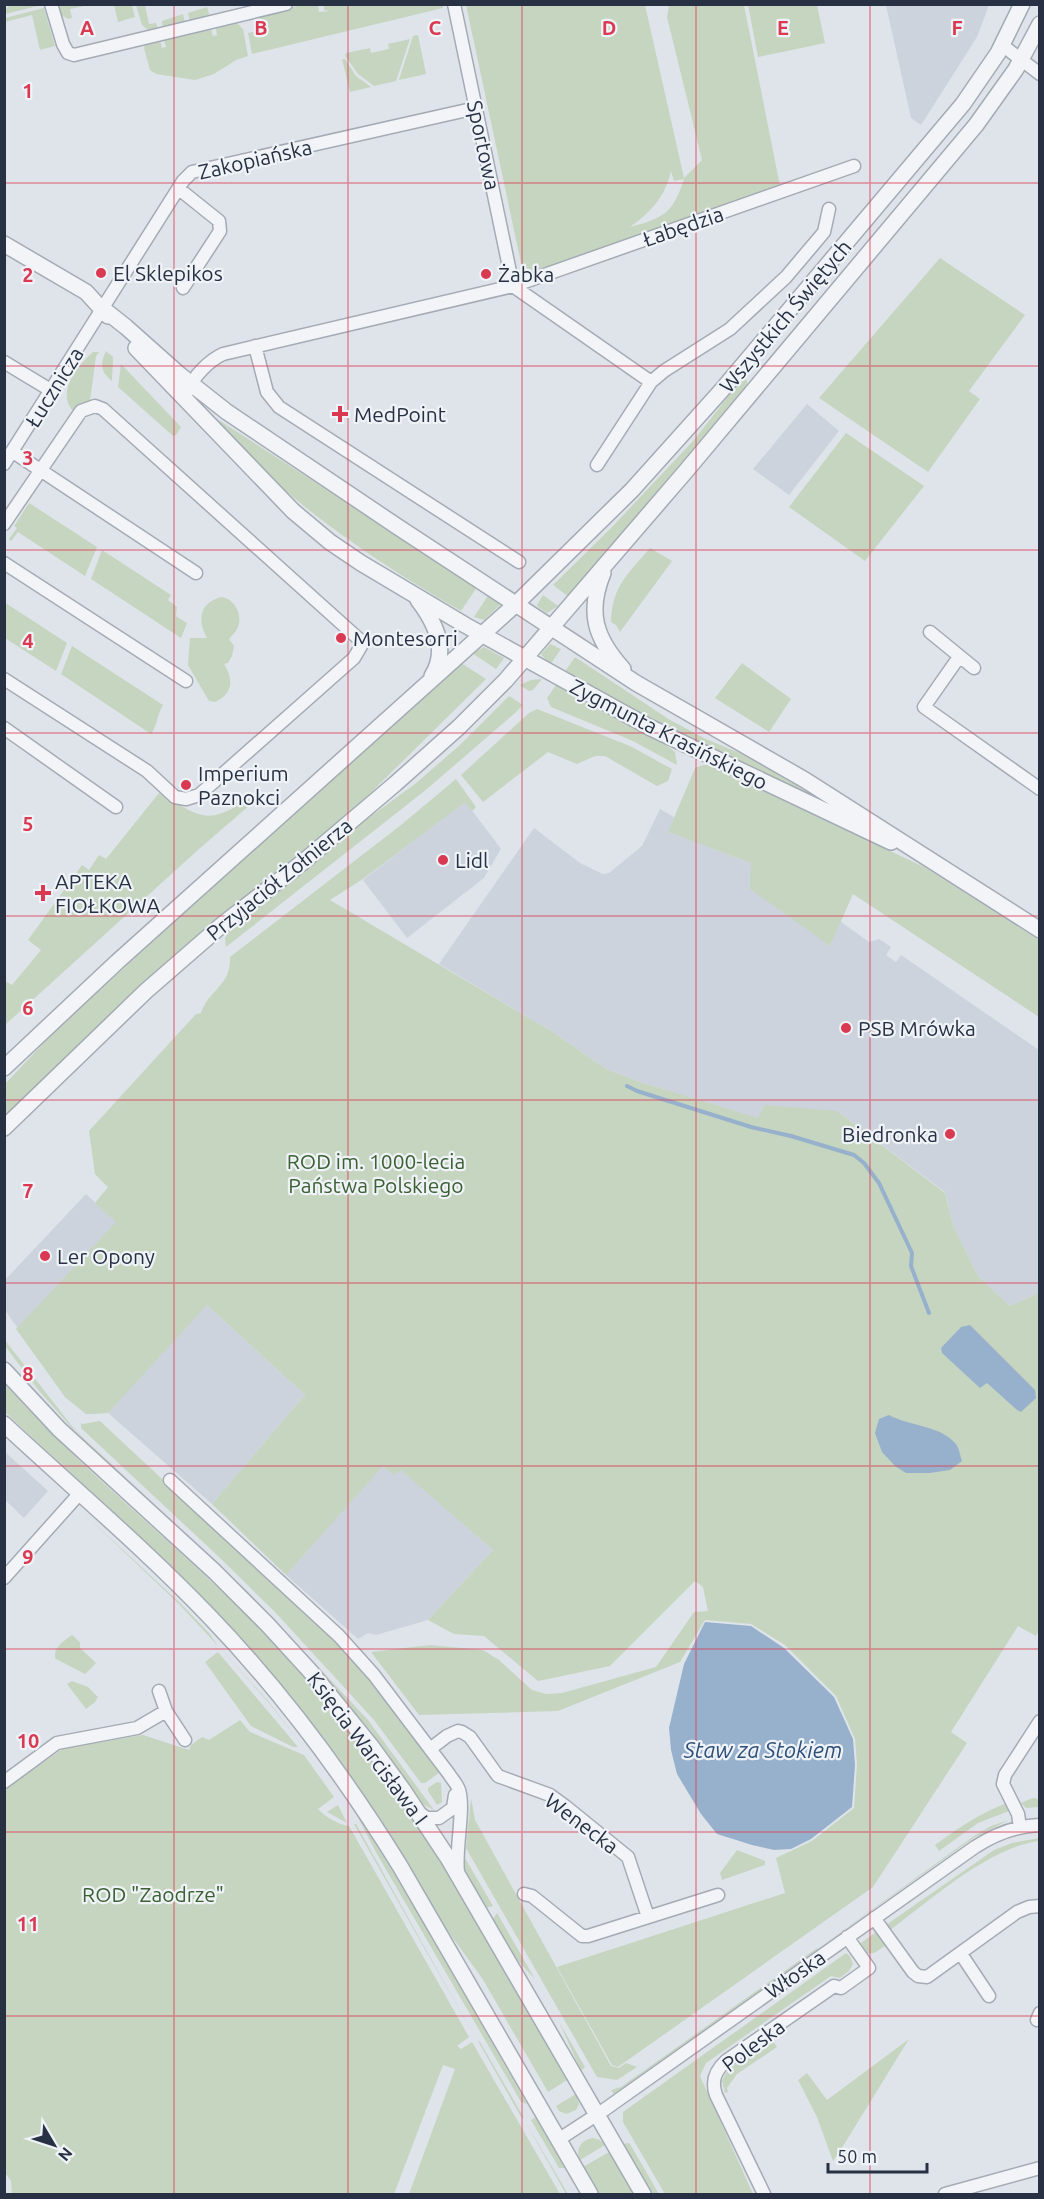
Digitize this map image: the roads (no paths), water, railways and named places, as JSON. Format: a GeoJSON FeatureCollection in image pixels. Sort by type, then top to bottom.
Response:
{"type":"FeatureCollection","features":[{"type":"Feature","properties":{"kind":"street"},"geometry":{"type":"LineString","coordinates":[[51,4],[63,44],[68,53],[74,55],[286,4]]}},
{"type":"Feature","properties":{"kind":"street","name":"Sportowa"},"geometry":{"type":"LineString","coordinates":[[454,4],[513,286]]}},
{"type":"Feature","properties":{"kind":"street","name":"Wszystkich Świętych"},"geometry":{"type":"LineString","coordinates":[[516,604],[632,490],[722,391],[963,104],[1002,45],[1022,4]]}},
{"type":"Feature","properties":{"kind":"street","name":"Wszystkich Świętych"},"geometry":{"type":"LineString","coordinates":[[552,629],[976,125],[1021,60],[1040,24]]}},
{"type":"Feature","properties":{"kind":"street"},"geometry":{"type":"LineString","coordinates":[[1002,45],[1040,74]]}},
{"type":"Feature","properties":{"kind":"street","name":"Zakopiańska"},"geometry":{"type":"LineString","coordinates":[[102,308],[192,172],[476,108]]}},
{"type":"Feature","properties":{"kind":"street","name":"Łabędzia"},"geometry":{"type":"LineString","coordinates":[[191,383],[216,357],[513,286],[854,166]]}},
{"type":"Feature","properties":{"kind":"street"},"geometry":{"type":"LineString","coordinates":[[179,189],[219,221],[220,231],[183,288]]}},
{"type":"Feature","properties":{"kind":"street","name":"Wszystkich Świętych"},"geometry":{"type":"LineString","coordinates":[[651,382],[664,371],[730,329],[786,277],[824,232],[829,209]]}},
{"type":"Feature","properties":{"kind":"street","name":"Zygmunta Krasińskiego"},"geometry":{"type":"LineString","coordinates":[[4,244],[79,288],[191,383],[245,425],[552,629],[636,684],[805,780],[1040,930]]}},
{"type":"Feature","properties":{"kind":"street"},"geometry":{"type":"LineString","coordinates":[[513,286],[651,382],[597,465]]}},
{"type":"Feature","properties":{"kind":"street","name":"Zygmunta Krasińskiego"},"geometry":{"type":"LineString","coordinates":[[102,308],[121,332],[262,481],[311,527],[361,563],[526,659],[677,741],[929,860]]}},
{"type":"Feature","properties":{"kind":"street","name":"Łucznicza"},"geometry":{"type":"LineString","coordinates":[[4,464],[52,391],[102,308]]}},
{"type":"Feature","properties":{"kind":"street"},"geometry":{"type":"LineString","coordinates":[[255,346],[267,392],[279,407],[519,562]]}},
{"type":"Feature","properties":{"kind":"street"},"geometry":{"type":"LineString","coordinates":[[4,362],[52,391]]}},
{"type":"Feature","properties":{"kind":"street","name":"Zygmunta Krasińskiego"},"geometry":{"type":"LineString","coordinates":[[163,376],[181,386],[191,383]]}},
{"type":"Feature","properties":{"kind":"street","name":"Zygmunta Krasińskiego"},"geometry":{"type":"LineString","coordinates":[[191,383],[190,400],[201,416]]}},
{"type":"Feature","properties":{"kind":"street"},"geometry":{"type":"LineString","coordinates":[[4,524],[81,411],[94,406],[103,409],[361,641],[361,646],[354,658],[199,795],[186,799],[171,794],[147,771],[4,679]]}},
{"type":"Feature","properties":{"kind":"street"},"geometry":{"type":"LineString","coordinates":[[13,452],[195,573]]}},
{"type":"Feature","properties":{"kind":"street","name":"Zygmunta Krasińskiego"},"geometry":{"type":"LineString","coordinates":[[616,553],[598,586],[594,610],[595,620],[605,647],[636,684]]}},
{"type":"Feature","properties":{"kind":"street"},"geometry":{"type":"LineString","coordinates":[[4,563],[186,681]]}},
{"type":"Feature","properties":{"kind":"street","name":"Zygmunta Krasińskiego"},"geometry":{"type":"LineString","coordinates":[[414,595],[431,618],[437,630],[440,646],[438,664],[423,688]]}},
{"type":"Feature","properties":{"kind":"street","name":"Przyjaciół Żołnierza"},"geometry":{"type":"LineString","coordinates":[[4,1068],[117,962],[516,604]]}},
{"type":"Feature","properties":{"kind":"street","name":"Przyjaciół Żołnierza"},"geometry":{"type":"LineString","coordinates":[[4,1128],[146,991],[223,924],[303,862],[459,727],[552,629]]}},
{"type":"Feature","properties":{"kind":"street"},"geometry":{"type":"LineString","coordinates":[[930,632],[975,668]]}},
{"type":"Feature","properties":{"kind":"street"},"geometry":{"type":"LineString","coordinates":[[959,657],[924,707],[1040,789]]}},
{"type":"Feature","properties":{"kind":"street"},"geometry":{"type":"LineString","coordinates":[[4,728],[116,807]]}},
{"type":"Feature","properties":{"kind":"street","name":"Księcia Warcisława I"},"geometry":{"type":"LineString","coordinates":[[4,1370],[59,1429],[215,1572],[287,1645],[352,1721],[418,1812],[458,1875],[643,2194]]}},
{"type":"Feature","properties":{"kind":"street","name":"Księcia Warcisława I"},"geometry":{"type":"LineString","coordinates":[[4,1424],[168,1575],[211,1618],[271,1685],[338,1771],[411,1885],[590,2194]]}},
{"type":"Feature","properties":{"kind":"street"},"geometry":{"type":"LineString","coordinates":[[170,1480],[339,1636],[374,1675],[449,1774],[458,1787],[460,1799],[456,1860],[458,1875]]}},
{"type":"Feature","properties":{"kind":"street"},"geometry":{"type":"LineString","coordinates":[[4,1578],[80,1493]]}},
{"type":"Feature","properties":{"kind":"street"},"geometry":{"type":"LineString","coordinates":[[159,1691],[166,1711],[185,1740]]}},
{"type":"Feature","properties":{"kind":"street"},"geometry":{"type":"LineString","coordinates":[[4,1782],[57,1743],[137,1728],[166,1711]]}},
{"type":"Feature","properties":{"kind":"street"},"geometry":{"type":"LineString","coordinates":[[1020,1827],[1018,1814],[1003,1784],[1005,1775],[1040,1721]]}},
{"type":"Feature","properties":{"kind":"street","name":"Wenecka"},"geometry":{"type":"LineString","coordinates":[[430,1749],[447,1736],[458,1731],[462,1732],[470,1737],[498,1776],[550,1795],[565,1806],[628,1857],[648,1917]]}},
{"type":"Feature","properties":{"kind":"street"},"geometry":{"type":"LineString","coordinates":[[418,1812],[433,1819],[447,1814],[453,1808],[454,1793],[449,1774]]}},
{"type":"Feature","properties":{"kind":"street","name":"Włoska"},"geometry":{"type":"LineString","coordinates":[[558,2140],[597,2115],[985,1841],[1020,1827],[1040,1825]]}},
{"type":"Feature","properties":{"kind":"street"},"geometry":{"type":"LineString","coordinates":[[524,1894],[532,1896],[582,1936],[718,1894]]}},
{"type":"Feature","properties":{"kind":"street"},"geometry":{"type":"LineString","coordinates":[[874,1918],[913,1972],[918,1976],[927,1977],[933,1975],[1017,1912],[1029,1906],[1040,1906]]}},
{"type":"Feature","properties":{"kind":"street","name":"Poleska"},"geometry":{"type":"LineString","coordinates":[[764,2194],[716,2095],[714,2077],[726,2061],[834,1986],[841,1988],[869,1968],[847,1937]]}},
{"type":"Feature","properties":{"kind":"street"},"geometry":{"type":"LineString","coordinates":[[961,1954],[989,1996]]}},
{"type":"Feature","properties":{"kind":"street"},"geometry":{"type":"LineString","coordinates":[[945,2194],[1040,2168]]}},
{"type":"Feature","properties":{"kind":"water"},"geometry":{"type":"Polygon","coordinates":[[[970,1325],[1035,1390],[1036,1398],[1021,1412],[987,1383],[980,1388],[942,1353],[941,1348],[961,1327],[970,1325]]]}},
{"type":"Feature","properties":{"kind":"water"},"geometry":{"type":"Polygon","coordinates":[[[889,1415],[932,1429],[948,1437],[958,1447],[962,1461],[950,1470],[906,1473],[895,1466],[882,1452],[875,1433],[879,1419],[889,1415]]]}},
{"type":"Feature","properties":{"kind":"water","name":"Staw za Stokiem"},"geometry":{"type":"Polygon","coordinates":[[[705,1622],[751,1626],[784,1648],[834,1697],[853,1739],[855,1765],[852,1807],[811,1839],[791,1849],[774,1850],[717,1834],[701,1814],[677,1774],[669,1728],[684,1664],[705,1622]]]}},
{"type":"Feature","properties":{"kind":"waterway"},"geometry":{"type":"LineString","coordinates":[[627,1086],[751,1127],[791,1136],[854,1155],[864,1163],[879,1183],[912,1253],[911,1266],[929,1313]]}},
{"type":"Feature","properties":{"kind":"place","name":"El Sklepikos"},"geometry":{"type":"Point","coordinates":[101,273]}},
{"type":"Feature","properties":{"kind":"place","name":"Żabka"},"geometry":{"type":"Point","coordinates":[486,274]}},
{"type":"Feature","properties":{"kind":"place","name":"MedPoint"},"geometry":{"type":"Point","coordinates":[340,414]}},
{"type":"Feature","properties":{"kind":"place","name":"Montesorri"},"geometry":{"type":"Point","coordinates":[341,638]}},
{"type":"Feature","properties":{"kind":"place","name":"Imperium Paznokci"},"geometry":{"type":"Point","coordinates":[186,785]}},
{"type":"Feature","properties":{"kind":"place","name":"Lidl"},"geometry":{"type":"Point","coordinates":[443,860]}},
{"type":"Feature","properties":{"kind":"place","name":"APTEKA FIOŁKOWA"},"geometry":{"type":"Point","coordinates":[43,893]}},
{"type":"Feature","properties":{"kind":"place","name":"PSB Mrówka"},"geometry":{"type":"Point","coordinates":[846,1028]}},
{"type":"Feature","properties":{"kind":"place","name":"Biedronka"},"geometry":{"type":"Point","coordinates":[950,1134]}},
{"type":"Feature","properties":{"kind":"place","name":"Ler Opony"},"geometry":{"type":"Point","coordinates":[45,1256]}},
{"type":"Feature","properties":{"kind":"park label","name":"ROD im. 1000-lecia Państwa Polskiego"},"geometry":{"type":"Point","coordinates":[376,1173]}},
{"type":"Feature","properties":{"kind":"park label","name":"ROD \"Zaodrze\""},"geometry":{"type":"Point","coordinates":[153,1894]}}]}
